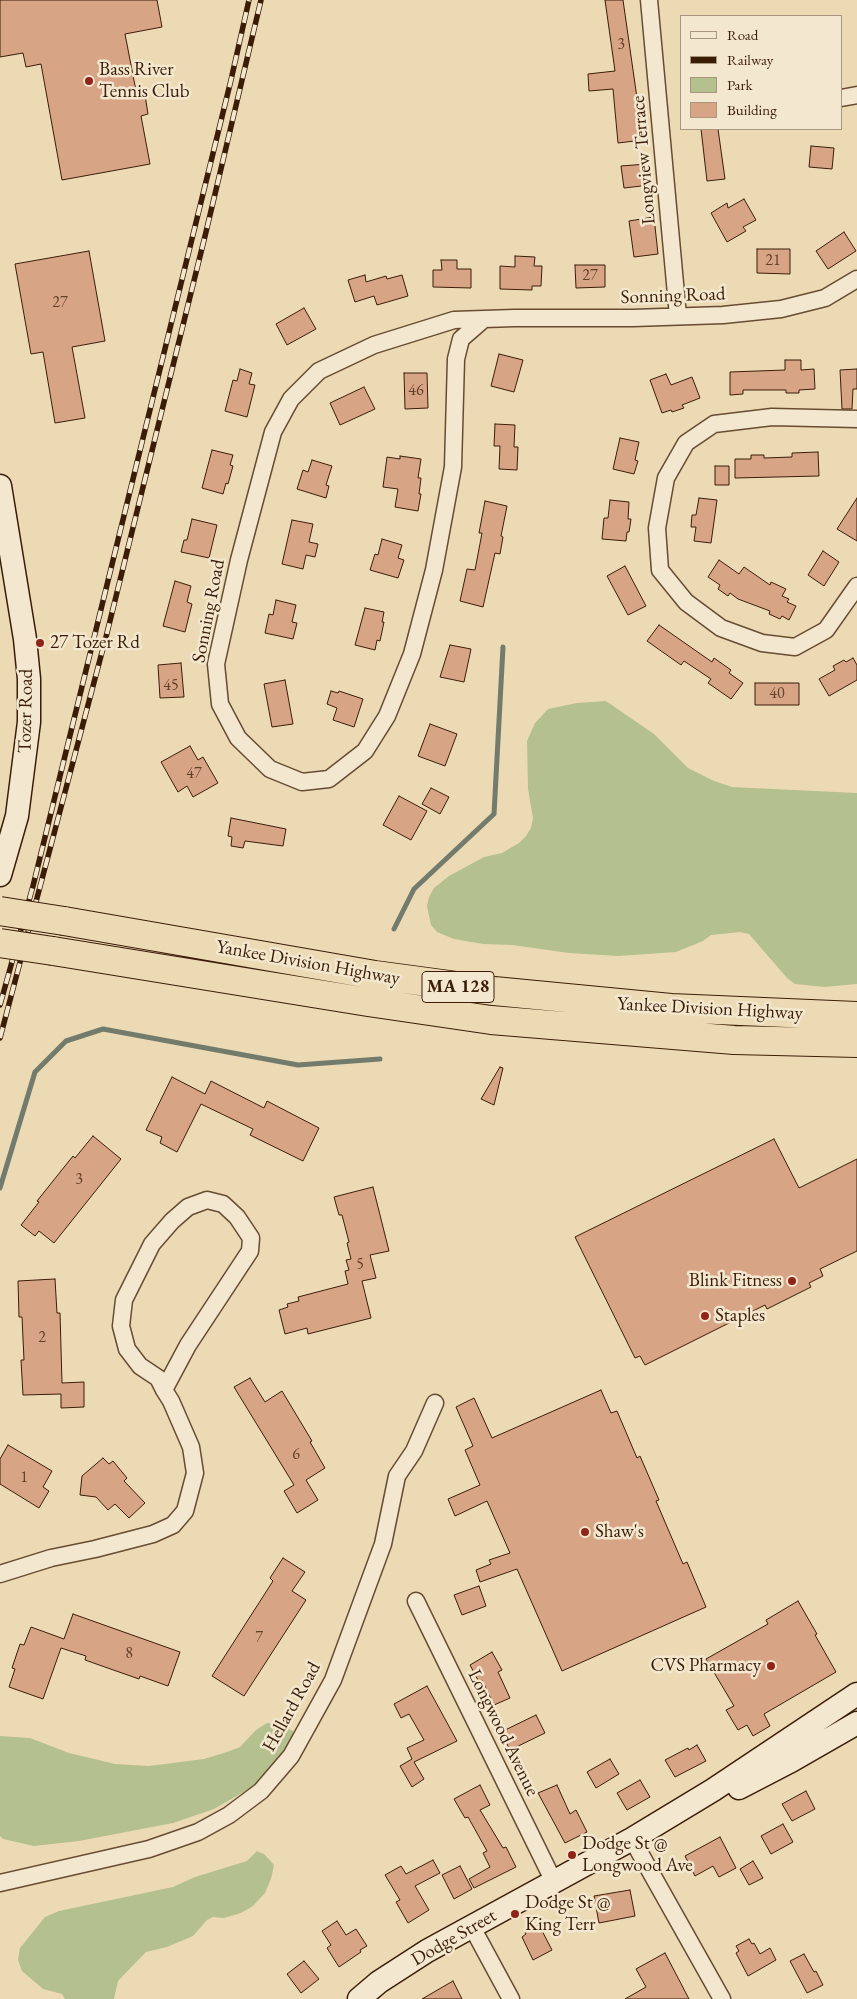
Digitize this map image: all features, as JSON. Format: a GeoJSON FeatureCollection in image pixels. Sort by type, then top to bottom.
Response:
{"type":"FeatureCollection","features":[{"type":"Feature","properties":{"kind":"highway","name":"Yankee Division Highway"},"geometry":{"type":"LineString","coordinates":[[0,911],[375,975],[476,989],[671,1008],[857,1016]]}},
{"type":"Feature","properties":{"kind":"highway","name":"Yankee Division Highway"},"geometry":{"type":"LineString","coordinates":[[0,943],[491,1020],[725,1040],[857,1043]]}},
{"type":"Feature","properties":{"kind":"main road","name":"Tozer Road"},"geometry":{"type":"LineString","coordinates":[[0,486],[25,639],[29,679],[29,722],[17,816],[0,875]]}},
{"type":"Feature","properties":{"kind":"main road","name":"Dodge Street"},"geometry":{"type":"LineString","coordinates":[[359,1999],[379,1982],[427,1951],[632,1839],[713,1790],[857,1694]]}},
{"type":"Feature","properties":{"kind":"main road","name":"Dodge Street"},"geometry":{"type":"LineString","coordinates":[[632,1839],[744,1786],[857,1723]]}},
{"type":"Feature","properties":{"kind":"street","name":"Longview Terrace"},"geometry":{"type":"LineString","coordinates":[[649,0],[678,316]]}},
{"type":"Feature","properties":{"kind":"street"},"geometry":{"type":"LineString","coordinates":[[842,98],[857,95]]}},
{"type":"Feature","properties":{"kind":"street","name":"Sonning Road"},"geometry":{"type":"LineString","coordinates":[[484,319],[461,339],[456,359],[453,467],[434,570],[412,654],[387,716],[365,751],[329,779],[302,782],[270,769],[238,738],[220,704],[216,664],[239,560],[273,432],[291,399],[319,371],[374,345],[454,320],[484,319],[723,315],[781,309],[825,298],[857,279]]}},
{"type":"Feature","properties":{"kind":"street"},"geometry":{"type":"LineString","coordinates":[[857,419],[772,417],[714,424],[686,443],[666,478],[657,528],[660,570],[686,602],[721,628],[762,643],[795,647],[826,630],[857,586]]}},
{"type":"Feature","properties":{"kind":"street"},"geometry":{"type":"LineString","coordinates":[[0,1574],[51,1558],[95,1550],[153,1534],[173,1525],[185,1511],[195,1473],[191,1447],[171,1401],[164,1390],[158,1378],[140,1366],[127,1349],[121,1326],[124,1300],[152,1244],[172,1221],[188,1207],[207,1200],[223,1204],[237,1217],[251,1238],[250,1251],[188,1345],[164,1390]]}},
{"type":"Feature","properties":{"kind":"street","name":"Hellard Road"},"geometry":{"type":"LineString","coordinates":[[0,1883],[157,1846],[206,1828],[229,1815],[261,1791],[291,1756],[333,1680],[383,1544],[397,1476],[414,1450],[435,1404]]}},
{"type":"Feature","properties":{"kind":"street","name":"Longwood Avenue"},"geometry":{"type":"LineString","coordinates":[[416,1601],[554,1882]]}},
{"type":"Feature","properties":{"kind":"street"},"geometry":{"type":"LineString","coordinates":[[632,1839],[722,1999]]}},
{"type":"Feature","properties":{"kind":"street"},"geometry":{"type":"LineString","coordinates":[[472,1927],[511,1999]]}},
{"type":"Feature","properties":{"kind":"green space"},"geometry":{"type":"Polygon","coordinates":[[[606,701],[654,734],[688,768],[714,781],[732,787],[857,793],[857,984],[824,987],[795,984],[787,978],[749,934],[740,932],[711,935],[703,941],[676,952],[618,956],[569,953],[512,945],[483,944],[454,939],[437,932],[431,925],[427,906],[434,888],[449,876],[484,857],[502,853],[519,843],[531,828],[533,818],[528,789],[527,741],[535,723],[548,709],[577,703],[606,701]]]}},
{"type":"Feature","properties":{"kind":"green space"},"geometry":{"type":"Polygon","coordinates":[[[267,1723],[279,1724],[293,1731],[294,1741],[281,1762],[254,1786],[214,1809],[173,1823],[79,1841],[34,1846],[3,1839],[0,1836],[0,1736],[30,1738],[69,1753],[115,1764],[149,1766],[204,1759],[227,1752],[240,1747],[256,1730],[267,1723]]]}},
{"type":"Feature","properties":{"kind":"green space"},"geometry":{"type":"Polygon","coordinates":[[[257,1851],[264,1854],[274,1865],[265,1893],[253,1906],[241,1913],[224,1918],[213,1917],[207,1920],[193,1936],[167,1947],[146,1952],[118,1981],[114,1999],[65,1999],[62,1994],[43,1989],[22,1971],[18,1960],[20,1948],[45,1917],[59,1911],[173,1887],[195,1877],[247,1861],[257,1851]]]}},
{"type":"Feature","properties":{"kind":"building","name":"Bass River Tennis Club"},"geometry":{"type":"Polygon","coordinates":[[[0,0],[157,0],[162,27],[125,34],[137,96],[145,95],[148,114],[141,116],[150,164],[62,180],[41,64],[26,67],[23,53],[0,57],[0,0]]]}},
{"type":"Feature","properties":{"kind":"building"},"geometry":{"type":"Polygon","coordinates":[[[605,0],[623,0],[643,140],[618,143],[613,89],[589,91],[588,74],[615,71],[605,0]]]}},
{"type":"Feature","properties":{"kind":"building"},"geometry":{"type":"Polygon","coordinates":[[[701,130],[718,130],[725,179],[707,181],[701,130]]]}},
{"type":"Feature","properties":{"kind":"building"},"geometry":{"type":"Polygon","coordinates":[[[811,146],[834,148],[832,169],[809,167],[811,146]]]}},
{"type":"Feature","properties":{"kind":"building"},"geometry":{"type":"Polygon","coordinates":[[[647,164],[650,185],[624,188],[621,166],[647,164]]]}},
{"type":"Feature","properties":{"kind":"building"},"geometry":{"type":"Polygon","coordinates":[[[744,199],[756,220],[743,227],[746,231],[727,242],[711,213],[727,203],[728,208],[744,199]]]}},
{"type":"Feature","properties":{"kind":"building"},"geometry":{"type":"Polygon","coordinates":[[[654,217],[658,254],[634,257],[629,221],[654,217]]]}},
{"type":"Feature","properties":{"kind":"building"},"geometry":{"type":"Polygon","coordinates":[[[844,232],[856,251],[828,269],[816,251],[844,232]]]}},
{"type":"Feature","properties":{"kind":"building"},"geometry":{"type":"Polygon","coordinates":[[[757,249],[790,249],[790,274],[757,273],[757,249]]]}},
{"type":"Feature","properties":{"kind":"building"},"geometry":{"type":"Polygon","coordinates":[[[89,251],[105,341],[72,347],[85,418],[55,423],[43,352],[31,354],[15,264],[89,251]]]}},
{"type":"Feature","properties":{"kind":"building"},"geometry":{"type":"Polygon","coordinates":[[[515,256],[535,257],[534,266],[542,266],[541,286],[532,286],[532,290],[500,289],[500,266],[515,267],[515,256]]]}},
{"type":"Feature","properties":{"kind":"building"},"geometry":{"type":"Polygon","coordinates":[[[441,260],[457,260],[457,269],[471,269],[471,288],[433,287],[433,270],[442,270],[441,260]]]}},
{"type":"Feature","properties":{"kind":"building"},"geometry":{"type":"Polygon","coordinates":[[[575,265],[605,265],[605,287],[576,288],[575,265]]]}},
{"type":"Feature","properties":{"kind":"building"},"geometry":{"type":"Polygon","coordinates":[[[365,275],[366,282],[386,276],[387,279],[402,275],[408,296],[377,305],[374,296],[355,302],[348,280],[365,275]]]}},
{"type":"Feature","properties":{"kind":"building"},"geometry":{"type":"Polygon","coordinates":[[[304,308],[316,329],[287,345],[276,324],[304,308]]]}},
{"type":"Feature","properties":{"kind":"building"},"geometry":{"type":"Polygon","coordinates":[[[499,354],[523,360],[514,392],[491,386],[499,354]]]}},
{"type":"Feature","properties":{"kind":"building"},"geometry":{"type":"Polygon","coordinates":[[[785,360],[801,360],[801,370],[814,369],[815,389],[799,390],[799,393],[786,393],[786,390],[743,390],[743,394],[730,395],[730,372],[785,370],[785,360]]]}},
{"type":"Feature","properties":{"kind":"building"},"geometry":{"type":"Polygon","coordinates":[[[240,369],[252,373],[249,384],[255,385],[247,417],[225,411],[233,380],[237,381],[240,369]]]}},
{"type":"Feature","properties":{"kind":"building"},"geometry":{"type":"Polygon","coordinates":[[[857,369],[857,389],[853,389],[852,409],[842,409],[840,370],[857,369]]]}},
{"type":"Feature","properties":{"kind":"building"},"geometry":{"type":"Polygon","coordinates":[[[404,373],[427,373],[428,408],[405,409],[404,373]]]}},
{"type":"Feature","properties":{"kind":"building"},"geometry":{"type":"Polygon","coordinates":[[[666,374],[671,385],[692,377],[700,398],[682,405],[684,408],[662,413],[650,380],[666,374]]]}},
{"type":"Feature","properties":{"kind":"building"},"geometry":{"type":"Polygon","coordinates":[[[364,387],[375,409],[340,425],[330,403],[364,387]]]}},
{"type":"Feature","properties":{"kind":"building"},"geometry":{"type":"Polygon","coordinates":[[[495,424],[515,425],[514,447],[518,447],[517,470],[499,469],[500,446],[494,446],[495,424]]]}},
{"type":"Feature","properties":{"kind":"building"},"geometry":{"type":"Polygon","coordinates":[[[620,438],[639,442],[635,460],[638,461],[634,474],[613,469],[620,438]]]}},
{"type":"Feature","properties":{"kind":"building"},"geometry":{"type":"Polygon","coordinates":[[[212,450],[233,455],[230,465],[233,466],[223,494],[202,488],[212,450]]]}},
{"type":"Feature","properties":{"kind":"building"},"geometry":{"type":"Polygon","coordinates":[[[818,452],[819,476],[735,478],[735,459],[751,459],[751,455],[764,455],[764,458],[792,457],[792,453],[818,452]]]}},
{"type":"Feature","properties":{"kind":"building"},"geometry":{"type":"Polygon","coordinates":[[[400,456],[421,459],[418,478],[421,478],[419,494],[421,494],[418,511],[395,507],[398,489],[383,487],[387,457],[400,459],[400,456]]]}},
{"type":"Feature","properties":{"kind":"building"},"geometry":{"type":"Polygon","coordinates":[[[312,460],[332,466],[326,485],[329,486],[326,498],[297,489],[303,470],[308,472],[312,460]]]}},
{"type":"Feature","properties":{"kind":"building"},"geometry":{"type":"Polygon","coordinates":[[[715,466],[729,466],[729,485],[715,485],[715,466]]]}},
{"type":"Feature","properties":{"kind":"building"},"geometry":{"type":"Polygon","coordinates":[[[699,498],[717,500],[711,543],[694,541],[696,527],[691,527],[692,515],[696,515],[699,498]]]}},
{"type":"Feature","properties":{"kind":"building"},"geometry":{"type":"Polygon","coordinates":[[[857,498],[857,541],[837,529],[857,498]]]}},
{"type":"Feature","properties":{"kind":"building"},"geometry":{"type":"Polygon","coordinates":[[[610,500],[629,502],[628,519],[631,519],[626,541],[602,539],[604,518],[608,518],[610,500]]]}},
{"type":"Feature","properties":{"kind":"building"},"geometry":{"type":"Polygon","coordinates":[[[485,501],[507,506],[501,536],[503,537],[500,554],[495,553],[483,607],[460,601],[467,569],[475,570],[482,533],[479,533],[485,501]]]}},
{"type":"Feature","properties":{"kind":"building"},"geometry":{"type":"Polygon","coordinates":[[[192,519],[217,525],[209,558],[181,552],[184,540],[187,540],[192,519]]]}},
{"type":"Feature","properties":{"kind":"building"},"geometry":{"type":"Polygon","coordinates":[[[292,520],[313,524],[309,542],[318,544],[315,557],[306,555],[303,569],[282,564],[292,520]]]}},
{"type":"Feature","properties":{"kind":"building"},"geometry":{"type":"Polygon","coordinates":[[[382,539],[402,545],[398,558],[404,560],[398,578],[370,570],[375,554],[378,555],[382,539]]]}},
{"type":"Feature","properties":{"kind":"building"},"geometry":{"type":"Polygon","coordinates":[[[823,551],[839,562],[824,586],[808,575],[823,551]]]}},
{"type":"Feature","properties":{"kind":"building"},"geometry":{"type":"Polygon","coordinates":[[[719,560],[739,574],[744,567],[770,585],[771,582],[786,589],[782,596],[789,599],[787,602],[796,606],[789,620],[782,616],[780,619],[769,614],[770,611],[738,599],[730,593],[728,596],[718,589],[720,585],[708,577],[719,560]]]}},
{"type":"Feature","properties":{"kind":"building"},"geometry":{"type":"Polygon","coordinates":[[[625,566],[646,606],[628,615],[607,576],[625,566]]]}},
{"type":"Feature","properties":{"kind":"building"},"geometry":{"type":"Polygon","coordinates":[[[175,581],[191,586],[187,602],[192,604],[185,632],[163,626],[175,581]]]}},
{"type":"Feature","properties":{"kind":"building"},"geometry":{"type":"Polygon","coordinates":[[[276,600],[296,605],[292,622],[297,623],[293,639],[265,633],[269,614],[273,615],[276,600]]]}},
{"type":"Feature","properties":{"kind":"building"},"geometry":{"type":"Polygon","coordinates":[[[365,608],[384,612],[380,641],[377,640],[375,650],[355,645],[365,608]]]}},
{"type":"Feature","properties":{"kind":"building"},"geometry":{"type":"Polygon","coordinates":[[[659,625],[712,662],[714,658],[731,670],[729,673],[743,683],[731,699],[708,683],[711,679],[684,661],[681,665],[647,641],[659,625]]]}},
{"type":"Feature","properties":{"kind":"building"},"geometry":{"type":"Polygon","coordinates":[[[450,645],[471,649],[464,682],[440,677],[450,645]]]}},
{"type":"Feature","properties":{"kind":"building"},"geometry":{"type":"Polygon","coordinates":[[[853,658],[857,665],[857,680],[829,696],[819,679],[835,670],[833,666],[853,658]]]}},
{"type":"Feature","properties":{"kind":"building"},"geometry":{"type":"Polygon","coordinates":[[[181,663],[184,697],[160,698],[158,665],[181,663]]]}},
{"type":"Feature","properties":{"kind":"building"},"geometry":{"type":"Polygon","coordinates":[[[285,680],[293,724],[272,727],[264,684],[285,680]]]}},
{"type":"Feature","properties":{"kind":"building"},"geometry":{"type":"Polygon","coordinates":[[[755,683],[799,683],[799,705],[755,705],[755,683]]]}},
{"type":"Feature","properties":{"kind":"building"},"geometry":{"type":"Polygon","coordinates":[[[331,691],[338,693],[339,691],[363,699],[354,727],[333,720],[337,708],[327,704],[331,691]]]}},
{"type":"Feature","properties":{"kind":"building"},"geometry":{"type":"Polygon","coordinates":[[[430,724],[457,734],[445,766],[418,756],[430,724]]]}},
{"type":"Feature","properties":{"kind":"building"},"geometry":{"type":"Polygon","coordinates":[[[190,746],[198,760],[203,757],[218,783],[193,797],[187,786],[178,792],[161,762],[190,746]]]}},
{"type":"Feature","properties":{"kind":"building"},"geometry":{"type":"Polygon","coordinates":[[[431,788],[449,797],[440,814],[422,804],[431,788]]]}},
{"type":"Feature","properties":{"kind":"building"},"geometry":{"type":"Polygon","coordinates":[[[399,796],[427,811],[411,840],[383,825],[399,796]]]}},
{"type":"Feature","properties":{"kind":"building"},"geometry":{"type":"Polygon","coordinates":[[[231,818],[286,829],[283,846],[245,841],[243,848],[231,846],[232,837],[228,836],[231,818]]]}},
{"type":"Feature","properties":{"kind":"building"},"geometry":{"type":"Polygon","coordinates":[[[500,1067],[503,1068],[494,1105],[481,1099],[500,1067]]]}},
{"type":"Feature","properties":{"kind":"building"},"geometry":{"type":"Polygon","coordinates":[[[172,1077],[205,1094],[211,1081],[264,1108],[267,1101],[319,1128],[303,1161],[250,1135],[253,1129],[201,1104],[177,1152],[160,1143],[162,1137],[146,1130],[172,1077]]]}},
{"type":"Feature","properties":{"kind":"building"},"geometry":{"type":"Polygon","coordinates":[[[93,1136],[121,1159],[54,1243],[39,1231],[35,1236],[21,1225],[39,1202],[37,1201],[73,1156],[75,1158],[93,1136]]]}},
{"type":"Feature","properties":{"kind":"building"},"geometry":{"type":"Polygon","coordinates":[[[774,1139],[799,1188],[857,1159],[857,1251],[820,1269],[823,1276],[809,1283],[811,1287],[767,1309],[765,1305],[645,1365],[640,1356],[635,1358],[575,1237],[774,1139]]]}},
{"type":"Feature","properties":{"kind":"building"},"geometry":{"type":"Polygon","coordinates":[[[373,1187],[389,1251],[370,1255],[376,1278],[362,1281],[371,1318],[308,1334],[307,1328],[285,1334],[279,1310],[288,1307],[287,1304],[299,1301],[298,1297],[348,1284],[345,1271],[349,1270],[346,1260],[351,1259],[347,1243],[349,1242],[342,1215],[339,1215],[334,1197],[373,1187]]]}},
{"type":"Feature","properties":{"kind":"building"},"geometry":{"type":"Polygon","coordinates":[[[55,1279],[57,1313],[60,1313],[62,1383],[84,1382],[84,1407],[61,1408],[61,1394],[23,1395],[21,1360],[24,1360],[22,1317],[19,1317],[18,1281],[55,1279]]]}},
{"type":"Feature","properties":{"kind":"building"},"geometry":{"type":"Polygon","coordinates":[[[250,1378],[265,1402],[282,1391],[312,1441],[310,1442],[325,1468],[306,1480],[318,1500],[297,1513],[284,1491],[294,1485],[234,1387],[250,1378]]]}},
{"type":"Feature","properties":{"kind":"building","name":"Shaw's"},"geometry":{"type":"Polygon","coordinates":[[[601,1390],[611,1413],[617,1411],[637,1458],[640,1456],[659,1500],[656,1501],[683,1564],[687,1562],[706,1607],[562,1671],[517,1569],[480,1582],[476,1570],[491,1564],[489,1560],[510,1553],[487,1501],[455,1516],[448,1499],[480,1485],[465,1450],[473,1446],[456,1407],[474,1398],[492,1438],[601,1390]]]}},
{"type":"Feature","properties":{"kind":"building"},"geometry":{"type":"Polygon","coordinates":[[[8,1445],[52,1471],[43,1487],[49,1491],[39,1508],[0,1484],[0,1459],[8,1445]]]}},
{"type":"Feature","properties":{"kind":"building"},"geometry":{"type":"Polygon","coordinates":[[[103,1458],[109,1464],[113,1461],[127,1478],[124,1481],[145,1503],[129,1518],[115,1504],[108,1510],[96,1497],[80,1495],[82,1476],[103,1458]]]}},
{"type":"Feature","properties":{"kind":"building"},"geometry":{"type":"Polygon","coordinates":[[[283,1558],[305,1572],[292,1591],[306,1600],[244,1696],[212,1676],[273,1581],[270,1578],[283,1558]]]}},
{"type":"Feature","properties":{"kind":"building"},"geometry":{"type":"Polygon","coordinates":[[[479,1586],[486,1606],[462,1615],[454,1595],[479,1586]]]}},
{"type":"Feature","properties":{"kind":"building","name":"CVS Pharmacy"},"geometry":{"type":"Polygon","coordinates":[[[798,1601],[836,1672],[764,1714],[770,1726],[753,1736],[747,1725],[738,1730],[726,1710],[734,1706],[706,1659],[768,1624],[766,1620],[798,1601]]]}},
{"type":"Feature","properties":{"kind":"building"},"geometry":{"type":"Polygon","coordinates":[[[73,1614],[180,1652],[168,1686],[140,1676],[139,1679],[85,1660],[86,1656],[61,1648],[43,1699],[9,1687],[15,1669],[12,1668],[20,1644],[24,1645],[31,1627],[64,1639],[73,1614]]]}},
{"type":"Feature","properties":{"kind":"building"},"geometry":{"type":"Polygon","coordinates":[[[492,1652],[502,1670],[498,1672],[510,1698],[494,1705],[482,1680],[479,1682],[470,1665],[492,1652]]]}},
{"type":"Feature","properties":{"kind":"building"},"geometry":{"type":"Polygon","coordinates":[[[427,1686],[457,1741],[414,1762],[424,1779],[412,1787],[400,1766],[412,1759],[407,1748],[424,1740],[409,1714],[401,1718],[394,1704],[427,1686]]]}},
{"type":"Feature","properties":{"kind":"building"},"geometry":{"type":"Polygon","coordinates":[[[536,1715],[545,1733],[510,1750],[501,1732],[536,1715]]]}},
{"type":"Feature","properties":{"kind":"building"},"geometry":{"type":"Polygon","coordinates":[[[697,1745],[706,1761],[675,1777],[665,1760],[697,1745]]]}},
{"type":"Feature","properties":{"kind":"building"},"geometry":{"type":"Polygon","coordinates":[[[610,1759],[619,1774],[596,1788],[587,1772],[610,1759]]]}},
{"type":"Feature","properties":{"kind":"building"},"geometry":{"type":"Polygon","coordinates":[[[640,1780],[650,1797],[627,1810],[617,1793],[640,1780]]]}},
{"type":"Feature","properties":{"kind":"building"},"geometry":{"type":"Polygon","coordinates":[[[480,1785],[490,1805],[480,1810],[503,1848],[506,1847],[516,1867],[474,1888],[469,1879],[490,1867],[483,1853],[487,1851],[468,1817],[465,1818],[454,1799],[480,1785]]]}},
{"type":"Feature","properties":{"kind":"building"},"geometry":{"type":"Polygon","coordinates":[[[557,1785],[570,1814],[576,1810],[587,1832],[565,1843],[538,1793],[557,1785]]]}},
{"type":"Feature","properties":{"kind":"building"},"geometry":{"type":"Polygon","coordinates":[[[806,1791],[815,1809],[792,1821],[782,1804],[806,1791]]]}},
{"type":"Feature","properties":{"kind":"building"},"geometry":{"type":"Polygon","coordinates":[[[783,1824],[793,1842],[771,1854],[761,1836],[783,1824]]]}},
{"type":"Feature","properties":{"kind":"building"},"geometry":{"type":"Polygon","coordinates":[[[720,1837],[736,1868],[719,1877],[713,1866],[695,1876],[685,1856],[720,1837]]]}},
{"type":"Feature","properties":{"kind":"building"},"geometry":{"type":"Polygon","coordinates":[[[433,1860],[440,1873],[415,1886],[429,1910],[408,1923],[396,1902],[400,1900],[385,1875],[401,1866],[406,1874],[433,1860]]]}},
{"type":"Feature","properties":{"kind":"building"},"geometry":{"type":"Polygon","coordinates":[[[753,1861],[763,1878],[749,1885],[740,1869],[753,1861]]]}},
{"type":"Feature","properties":{"kind":"building"},"geometry":{"type":"Polygon","coordinates":[[[460,1866],[472,1889],[454,1899],[442,1875],[460,1866]]]}},
{"type":"Feature","properties":{"kind":"building"},"geometry":{"type":"Polygon","coordinates":[[[630,1890],[635,1916],[599,1923],[594,1896],[630,1890]]]}},
{"type":"Feature","properties":{"kind":"building"},"geometry":{"type":"Polygon","coordinates":[[[337,1921],[346,1935],[356,1929],[367,1946],[339,1967],[327,1948],[331,1945],[322,1931],[337,1921]]]}},
{"type":"Feature","properties":{"kind":"building"},"geometry":{"type":"Polygon","coordinates":[[[539,1925],[552,1950],[533,1960],[522,1937],[526,1934],[525,1932],[539,1925]]]}},
{"type":"Feature","properties":{"kind":"building"},"geometry":{"type":"Polygon","coordinates":[[[749,1939],[752,1944],[754,1943],[760,1954],[770,1948],[776,1960],[748,1976],[736,1953],[739,1951],[736,1946],[749,1939]]]}},
{"type":"Feature","properties":{"kind":"building"},"geometry":{"type":"Polygon","coordinates":[[[665,1953],[689,1999],[625,1999],[646,1987],[636,1969],[665,1953]]]}},
{"type":"Feature","properties":{"kind":"building"},"geometry":{"type":"Polygon","coordinates":[[[804,1954],[823,1985],[807,1993],[790,1961],[804,1954]]]}},
{"type":"Feature","properties":{"kind":"building"},"geometry":{"type":"Polygon","coordinates":[[[304,1961],[319,1979],[301,1993],[287,1974],[304,1961]]]}},
{"type":"Feature","properties":{"kind":"building"},"geometry":{"type":"Polygon","coordinates":[[[453,1981],[462,1999],[422,1999],[453,1981]]]}},
{"type":"Feature","properties":{"kind":"waterway"},"geometry":{"type":"LineString","coordinates":[[394,929],[414,889],[494,814],[503,647]]}},
{"type":"Feature","properties":{"kind":"waterway"},"geometry":{"type":"LineString","coordinates":[[0,1188],[35,1072],[66,1041],[103,1029],[298,1065],[380,1059]]}},
{"type":"Feature","properties":{"kind":"railway"},"geometry":{"type":"LineString","coordinates":[[0,1005],[33,886],[249,0]]}},
{"type":"Feature","properties":{"kind":"railway"},"geometry":{"type":"LineString","coordinates":[[0,1038],[106,637],[261,0]]}},
{"type":"Feature","properties":{"kind":"place","name":"Bass River Tennis Club"},"geometry":{"type":"Point","coordinates":[89,81]}},
{"type":"Feature","properties":{"kind":"place","name":"27 Tozer Rd"},"geometry":{"type":"Point","coordinates":[40,643]}},
{"type":"Feature","properties":{"kind":"place","name":"Blink Fitness"},"geometry":{"type":"Point","coordinates":[792,1281]}},
{"type":"Feature","properties":{"kind":"place","name":"Staples"},"geometry":{"type":"Point","coordinates":[705,1316]}},
{"type":"Feature","properties":{"kind":"place","name":"Shaw's"},"geometry":{"type":"Point","coordinates":[585,1532]}},
{"type":"Feature","properties":{"kind":"place","name":"CVS Pharmacy"},"geometry":{"type":"Point","coordinates":[771,1666]}},
{"type":"Feature","properties":{"kind":"place","name":"Dodge St @ Longwood Ave"},"geometry":{"type":"Point","coordinates":[572,1855]}},
{"type":"Feature","properties":{"kind":"place","name":"Dodge St @ King Terr"},"geometry":{"type":"Point","coordinates":[515,1914]}}]}
